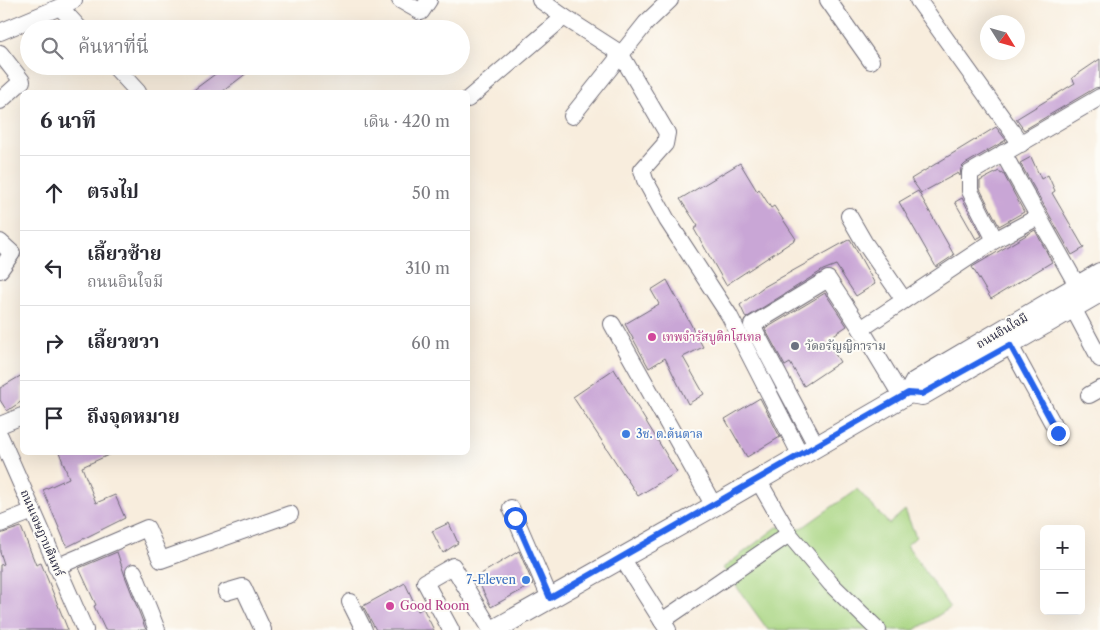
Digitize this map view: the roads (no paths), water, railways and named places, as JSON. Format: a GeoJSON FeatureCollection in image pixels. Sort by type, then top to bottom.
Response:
{"type":"FeatureCollection","features":[{"type":"Feature","properties":{"kind":"main road","name":"ถนนอินใจมี"},"geometry":{"type":"LineString","coordinates":[[493,630],[714,506],[905,395],[916,382],[930,372],[1100,274]]}},
{"type":"Feature","properties":{"kind":"main road","name":"ถนนอินใจมี"},"geometry":{"type":"LineString","coordinates":[[905,395],[922,394],[1100,292]]}},
{"type":"Feature","properties":{"kind":"street"},"geometry":{"type":"LineString","coordinates":[[400,0],[421,12],[429,0]]}},
{"type":"Feature","properties":{"kind":"street"},"geometry":{"type":"LineString","coordinates":[[540,0],[564,18],[620,52],[667,133],[665,144],[642,170],[645,180],[667,220],[728,315],[809,451]]}},
{"type":"Feature","properties":{"kind":"street"},"geometry":{"type":"LineString","coordinates":[[572,116],[604,76],[620,52],[670,0]]}},
{"type":"Feature","properties":{"kind":"street"},"geometry":{"type":"LineString","coordinates":[[828,0],[871,61]]}},
{"type":"Feature","properties":{"kind":"street"},"geometry":{"type":"LineString","coordinates":[[918,0],[1020,144]]}},
{"type":"Feature","properties":{"kind":"street"},"geometry":{"type":"LineString","coordinates":[[29,20],[67,4],[75,20]]}},
{"type":"Feature","properties":{"kind":"street"},"geometry":{"type":"LineString","coordinates":[[470,98],[564,18]]}},
{"type":"Feature","properties":{"kind":"street"},"geometry":{"type":"LineString","coordinates":[[0,32],[20,24]]}},
{"type":"Feature","properties":{"kind":"street"},"geometry":{"type":"LineString","coordinates":[[0,53],[22,81],[0,100]]}},
{"type":"Feature","properties":{"kind":"street"},"geometry":{"type":"LineString","coordinates":[[122,75],[136,90]]}},
{"type":"Feature","properties":{"kind":"street"},"geometry":{"type":"LineString","coordinates":[[996,240],[970,191],[970,173],[1100,97]]}},
{"type":"Feature","properties":{"kind":"street"},"geometry":{"type":"LineString","coordinates":[[1003,154],[1078,286]]}},
{"type":"Feature","properties":{"kind":"street"},"geometry":{"type":"LineString","coordinates":[[849,216],[864,242],[904,300]]}},
{"type":"Feature","properties":{"kind":"street"},"geometry":{"type":"LineString","coordinates":[[861,329],[996,240],[1038,217]]}},
{"type":"Feature","properties":{"kind":"street"},"geometry":{"type":"LineString","coordinates":[[0,242],[12,253],[0,270]]}},
{"type":"Feature","properties":{"kind":"street"},"geometry":{"type":"LineString","coordinates":[[809,451],[752,325],[828,279],[905,395]]}},
{"type":"Feature","properties":{"kind":"street"},"geometry":{"type":"LineString","coordinates":[[1073,308],[1100,359]]}},
{"type":"Feature","properties":{"kind":"street"},"geometry":{"type":"LineString","coordinates":[[612,324],[714,506]]}},
{"type":"Feature","properties":{"kind":"street"},"geometry":{"type":"LineString","coordinates":[[1010,345],[1058,433],[1058,437]]}},
{"type":"Feature","properties":{"kind":"street"},"geometry":{"type":"LineString","coordinates":[[0,435],[20,418]]}},
{"type":"Feature","properties":{"kind":"street","name":"ถนนเจษฎาบดินทร์"},"geometry":{"type":"LineString","coordinates":[[0,435],[85,630]]}},
{"type":"Feature","properties":{"kind":"street"},"geometry":{"type":"LineString","coordinates":[[758,480],[789,534],[831,584],[878,630]]}},
{"type":"Feature","properties":{"kind":"street"},"geometry":{"type":"LineString","coordinates":[[511,508],[550,598]]}},
{"type":"Feature","properties":{"kind":"street"},"geometry":{"type":"LineString","coordinates":[[0,524],[34,511]]}},
{"type":"Feature","properties":{"kind":"street"},"geometry":{"type":"LineString","coordinates":[[56,567],[147,528],[161,560],[290,514]]}},
{"type":"Feature","properties":{"kind":"street"},"geometry":{"type":"LineString","coordinates":[[622,558],[665,626],[789,534]]}},
{"type":"Feature","properties":{"kind":"street"},"geometry":{"type":"LineString","coordinates":[[451,630],[425,582],[453,566],[493,630]]}},
{"type":"Feature","properties":{"kind":"street"},"geometry":{"type":"LineString","coordinates":[[134,572],[158,630]]}},
{"type":"Feature","properties":{"kind":"street"},"geometry":{"type":"LineString","coordinates":[[226,592],[243,587],[263,630]]}},
{"type":"Feature","properties":{"kind":"street"},"geometry":{"type":"LineString","coordinates":[[350,602],[364,630]]}},
{"type":"Feature","properties":{"kind":"place","name":"เทพจำรัสบูติกโฮเทล"},"geometry":{"type":"Point","coordinates":[652,337]}},
{"type":"Feature","properties":{"kind":"place","name":"วัดอรัญญิการาม"},"geometry":{"type":"Point","coordinates":[795,346]}},
{"type":"Feature","properties":{"kind":"place","name":"3ช. ต.ต้นตาล"},"geometry":{"type":"Point","coordinates":[626,434]}},
{"type":"Feature","properties":{"kind":"place","name":"7-Eleven"},"geometry":{"type":"Point","coordinates":[526,580]}},
{"type":"Feature","properties":{"kind":"place","name":"Good Room"},"geometry":{"type":"Point","coordinates":[390,606]}}]}
